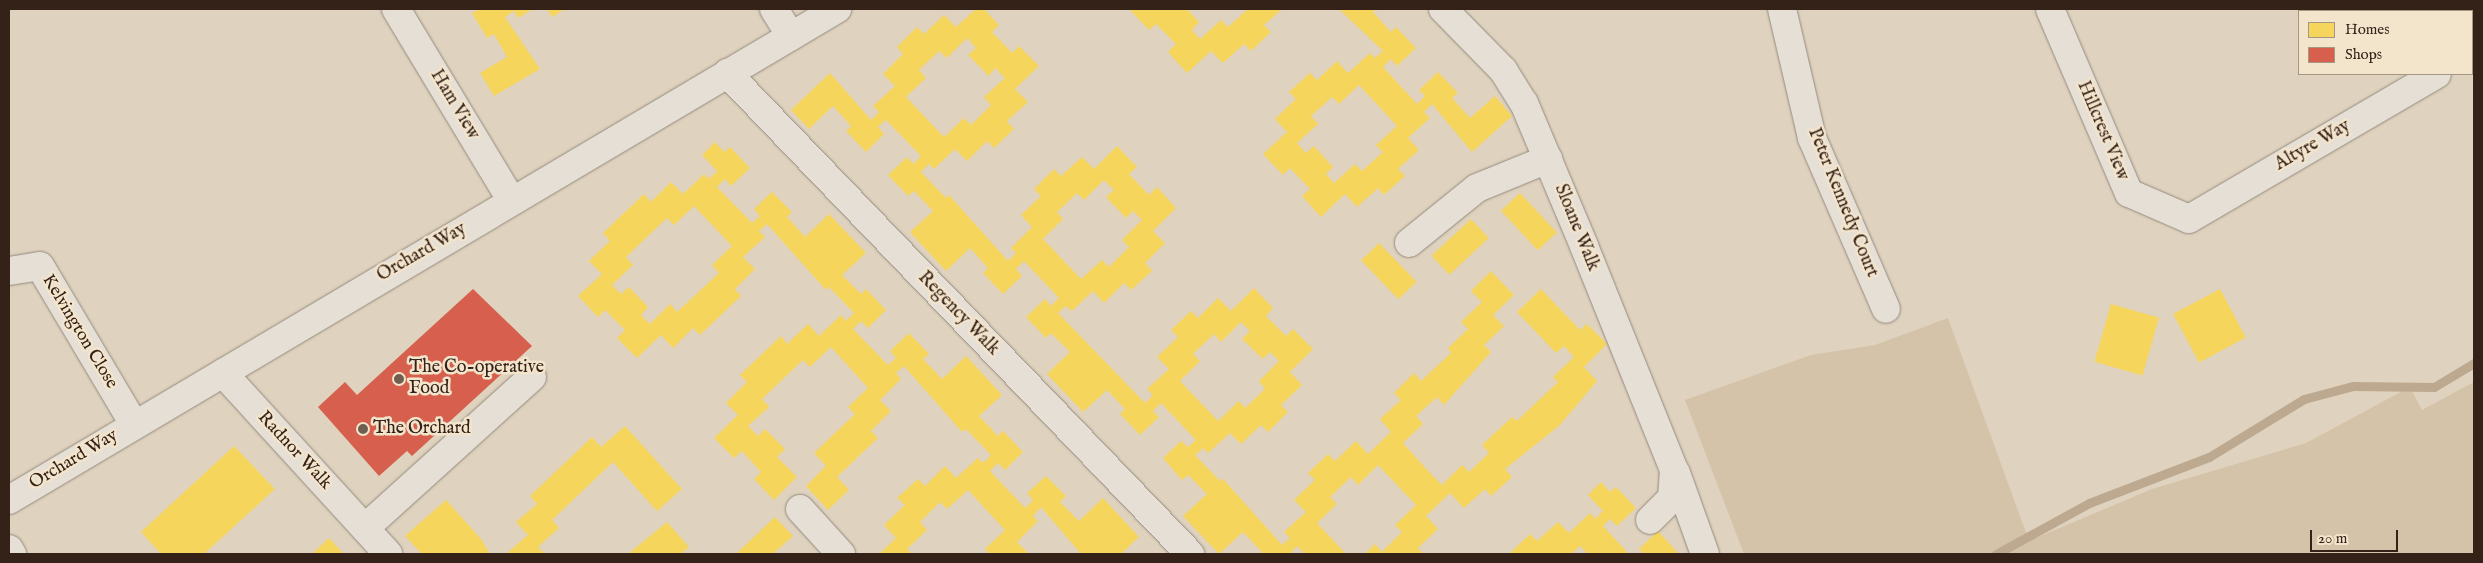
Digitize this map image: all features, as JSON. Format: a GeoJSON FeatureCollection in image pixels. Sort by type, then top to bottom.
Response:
{"type":"FeatureCollection","features":[{"type":"Feature","properties":{"kind":"street","name":"Ham View"},"geometry":{"type":"LineString","coordinates":[[396,9],[512,201]]}},
{"type":"Feature","properties":{"kind":"street"},"geometry":{"type":"LineString","coordinates":[[774,9],[791,36]]}},
{"type":"Feature","properties":{"kind":"street","name":"Orchard Way"},"geometry":{"type":"LineString","coordinates":[[9,500],[727,72],[837,9]]}},
{"type":"Feature","properties":{"kind":"street","name":"Sloane Walk"},"geometry":{"type":"LineString","coordinates":[[1443,9],[1514,86],[1548,159],[1674,470],[1705,554]]}},
{"type":"Feature","properties":{"kind":"street","name":"Peter Kennedy Court"},"geometry":{"type":"LineString","coordinates":[[1782,9],[1812,138],[1886,308]]}},
{"type":"Feature","properties":{"kind":"street","name":"Hillcrest View"},"geometry":{"type":"LineString","coordinates":[[2050,9],[2129,193],[2189,219]]}},
{"type":"Feature","properties":{"kind":"street","name":"Regency Walk"},"geometry":{"type":"LineString","coordinates":[[727,72],[1190,554]]}},
{"type":"Feature","properties":{"kind":"street","name":"Altyre Way"},"geometry":{"type":"LineString","coordinates":[[2189,219],[2435,75]]}},
{"type":"Feature","properties":{"kind":"street"},"geometry":{"type":"LineString","coordinates":[[1409,244],[1477,188],[1548,159]]}},
{"type":"Feature","properties":{"kind":"street","name":"Kelvington Close"},"geometry":{"type":"LineString","coordinates":[[9,271],[40,266],[134,424]]}},
{"type":"Feature","properties":{"kind":"street","name":"Radnor Walk"},"geometry":{"type":"LineString","coordinates":[[223,373],[388,554]]}},
{"type":"Feature","properties":{"kind":"street"},"geometry":{"type":"LineString","coordinates":[[365,528],[532,376]]}},
{"type":"Feature","properties":{"kind":"street","name":"Sloane Walk"},"geometry":{"type":"LineString","coordinates":[[1650,520],[1672,498],[1676,487],[1674,470]]}},
{"type":"Feature","properties":{"kind":"street"},"geometry":{"type":"LineString","coordinates":[[800,509],[840,554]]}},
{"type":"Feature","properties":{"kind":"street"},"geometry":{"type":"LineString","coordinates":[[9,549],[12,554]]}},
{"type":"Feature","properties":{"kind":"shaded area"},"geometry":{"type":"Polygon","coordinates":[[[1948,318],[2029,541],[2152,489],[2306,443],[2410,387],[2422,410],[2474,382],[2474,554],[1744,554],[1685,400],[1811,355],[1875,345],[1948,318]]]}},
{"type":"Feature","properties":{"kind":"building: Homes"},"geometry":{"type":"Polygon","coordinates":[[[480,9],[533,9],[518,18],[514,11],[505,17],[540,69],[494,96],[480,73],[507,57],[494,34],[487,38],[472,13],[480,9]]]}},
{"type":"Feature","properties":{"kind":"building: Homes"},"geometry":{"type":"Polygon","coordinates":[[[547,9],[565,9],[552,17],[547,9]]]}},
{"type":"Feature","properties":{"kind":"building: Homes"},"geometry":{"type":"Polygon","coordinates":[[[976,9],[984,9],[999,25],[992,32],[1012,53],[1019,46],[1039,66],[1015,89],[1028,102],[1007,121],[1014,129],[994,148],[987,141],[967,161],[955,149],[934,169],[929,164],[921,172],[946,198],[949,195],[1008,261],[1016,253],[1011,248],[1032,227],[1021,215],[1041,196],[1034,189],[1054,169],[1061,176],[1082,157],[1094,169],[1117,146],[1137,167],[1129,174],[1149,195],[1157,187],[1176,208],[1153,231],[1165,243],[1145,263],[1152,271],[1131,290],[1124,283],[1104,303],[1093,291],[1072,311],[1066,306],[1058,313],[1145,403],[1153,395],[1147,389],[1169,369],[1157,357],[1178,337],[1171,330],[1191,311],[1198,318],[1218,298],[1231,311],[1254,288],[1273,308],[1266,316],[1286,336],[1293,329],[1313,349],[1290,372],[1302,385],[1281,405],[1288,412],[1268,432],[1261,425],[1241,444],[1230,433],[1208,453],[1203,448],[1195,455],[1220,481],[1223,479],[1282,545],[1290,538],[1284,532],[1306,512],[1294,500],[1315,480],[1308,473],[1328,454],[1335,461],[1356,441],[1368,454],[1391,432],[1380,419],[1401,400],[1394,393],[1414,373],[1421,381],[1451,353],[1448,348],[1468,329],[1461,322],[1482,302],[1471,291],[1491,271],[1514,295],[1493,315],[1504,326],[1484,345],[1491,352],[1444,405],[1437,397],[1416,416],[1423,424],[1403,443],[1430,473],[1442,485],[1462,465],[1469,472],[1489,453],[1482,445],[1512,417],[1517,421],[1558,382],[1553,377],[1574,357],[1564,346],[1556,353],[1517,312],[1541,289],[1580,330],[1587,324],[1607,344],[1584,367],[1597,381],[1560,425],[1505,469],[1512,477],[1491,496],[1485,489],[1464,508],[1450,493],[1426,516],[1438,529],[1418,548],[1423,554],[1365,554],[1375,544],[1382,552],[1402,532],[1395,525],[1416,505],[1378,465],[1358,485],[1351,477],[1330,497],[1337,504],[1317,523],[1346,554],[1305,554],[1297,546],[1290,554],[1259,554],[1262,552],[1243,532],[1219,554],[1183,516],[1207,494],[1188,475],[1182,480],[1163,458],[1181,441],[1188,447],[1196,440],[1161,403],[1153,411],[1159,417],[1140,435],[1120,414],[1125,409],[1107,390],[1083,412],[1047,374],[1070,352],[1051,333],[1046,338],[1026,317],[1045,299],[1051,306],[1059,298],[1024,261],[1016,269],[1022,276],[1003,294],[983,273],[988,268],[970,248],[946,271],[910,232],[933,211],[914,191],[908,196],[888,175],[907,157],[913,164],[921,156],[886,120],[878,127],[884,134],[866,152],[846,131],[851,126],[833,106],[809,129],[791,110],[830,73],[871,120],[879,112],[873,106],[895,86],[883,74],[903,54],[897,47],[917,27],[924,34],[944,15],[956,27],[976,9]],[[967,38],[947,58],[939,51],[919,70],[926,78],[906,97],[944,137],[964,118],[971,125],[991,105],[984,97],[1005,78],[995,68],[989,76],[968,55],[976,48],[967,38]],[[1104,180],[1084,200],[1077,193],[1057,212],[1063,219],[1043,239],[1081,279],[1102,260],[1109,267],[1129,247],[1122,240],[1142,220],[1133,211],[1126,218],[1106,197],[1114,190],[1104,180]],[[1241,322],[1221,342],[1214,334],[1193,354],[1200,361],[1180,381],[1218,421],[1239,401],[1245,408],[1265,389],[1259,381],[1279,361],[1270,352],[1263,359],[1242,339],[1250,331],[1241,322]]]}},
{"type":"Feature","properties":{"kind":"building: Homes"},"geometry":{"type":"Polygon","coordinates":[[[1129,9],[1187,9],[1199,22],[1192,30],[1200,39],[1221,20],[1228,27],[1248,9],[1282,9],[1264,25],[1271,32],[1251,51],[1244,44],[1223,63],[1211,51],[1187,73],[1168,52],[1176,44],[1156,24],[1149,30],[1129,9]]]}},
{"type":"Feature","properties":{"kind":"building: Homes"},"geometry":{"type":"Polygon","coordinates":[[[1339,9],[1376,9],[1373,12],[1391,32],[1396,27],[1416,48],[1397,66],[1391,59],[1383,67],[1417,104],[1425,96],[1419,90],[1438,72],[1458,93],[1452,98],[1470,118],[1495,96],[1512,116],[1472,152],[1432,104],[1424,112],[1430,118],[1408,138],[1419,150],[1398,169],[1405,176],[1384,195],[1378,188],[1357,207],[1345,194],[1321,217],[1302,196],[1310,189],[1290,168],[1283,175],[1263,154],[1287,132],[1275,119],[1296,99],[1289,92],[1310,73],[1317,80],[1337,61],[1348,73],[1370,53],[1375,58],[1383,51],[1339,9]],[[1359,85],[1339,104],[1332,97],[1311,116],[1318,124],[1297,143],[1306,153],[1314,146],[1333,167],[1326,174],[1334,183],[1355,164],[1362,171],[1383,152],[1376,145],[1397,126],[1359,85]]]}},
{"type":"Feature","properties":{"kind":"building: Homes"},"geometry":{"type":"Polygon","coordinates":[[[715,142],[724,152],[730,147],[750,168],[731,186],[725,179],[717,187],[752,223],[760,216],[754,209],[772,192],[792,212],[787,217],[805,237],[829,214],[866,253],[842,275],[861,294],[866,289],[886,310],[868,328],[861,321],[853,329],[888,365],[896,358],[890,351],[909,333],[929,354],[923,359],[942,379],[966,356],[1002,395],[979,416],[998,436],[1003,431],[1023,452],[1005,470],[998,463],[990,471],[1025,508],[1033,500],[1027,493],[1046,476],[1066,496],[1060,502],[1079,521],[1103,498],[1139,537],[1121,554],[1081,554],[1041,507],[1033,516],[1038,521],[1017,542],[1029,554],[990,554],[985,549],[1005,530],[968,490],[947,509],[940,502],[920,522],[927,530],[907,549],[912,554],[879,554],[896,538],[884,525],[905,505],[897,498],[918,479],[925,486],[945,466],[956,478],[978,458],[983,463],[991,455],[966,429],[962,432],[904,366],[896,373],[901,379],[880,400],[891,411],[871,431],[878,438],[837,477],[849,490],[828,510],[806,486],[826,466],[814,453],[855,414],[848,407],[868,388],[831,347],[810,367],[803,360],[762,399],[769,407],[748,426],[758,436],[765,429],[785,449],[777,457],[797,477],[774,500],[754,479],[761,472],[742,451],[734,458],[714,438],[738,415],[726,403],[747,382],[740,375],[781,336],[787,344],[808,324],[819,336],[841,315],[846,321],[854,313],[829,287],[826,290],[767,224],[759,231],[765,237],[743,257],[755,269],[735,289],[741,296],[700,335],[693,328],[673,348],[661,335],[637,358],[617,338],[625,330],[605,310],[598,317],[578,296],[602,274],[589,261],[610,241],[603,233],[644,194],[651,202],[671,182],[683,194],[704,174],[709,179],[717,171],[702,155],[715,142]],[[694,206],[674,225],[667,218],[626,257],[633,265],[612,285],[621,294],[629,287],[648,307],[641,315],[650,324],[670,304],[677,312],[719,273],[712,265],[732,246],[694,206]]]}},
{"type":"Feature","properties":{"kind":"building: Homes"},"geometry":{"type":"Polygon","coordinates":[[[1520,193],[1557,232],[1538,250],[1501,211],[1520,193]]]}},
{"type":"Feature","properties":{"kind":"building: Homes"},"geometry":{"type":"Polygon","coordinates":[[[1471,219],[1489,238],[1449,275],[1432,256],[1471,219]]]}},
{"type":"Feature","properties":{"kind":"building: Homes"},"geometry":{"type":"Polygon","coordinates":[[[1379,243],[1417,282],[1399,299],[1361,260],[1379,243]]]}},
{"type":"Feature","properties":{"kind":"building: Homes"},"geometry":{"type":"Polygon","coordinates":[[[2220,289],[2246,338],[2199,362],[2173,314],[2220,289]]]}},
{"type":"Feature","properties":{"kind":"building: Homes"},"geometry":{"type":"Polygon","coordinates":[[[2111,304],[2159,318],[2143,375],[2094,362],[2111,304]]]}},
{"type":"Feature","properties":{"kind":"building: Homes"},"geometry":{"type":"Polygon","coordinates":[[[625,426],[682,489],[657,511],[613,462],[552,520],[559,528],[538,547],[545,554],[506,554],[528,535],[516,522],[537,504],[530,496],[592,437],[601,447],[625,426]]]}},
{"type":"Feature","properties":{"kind":"building: Homes"},"geometry":{"type":"Polygon","coordinates":[[[234,446],[275,489],[204,554],[161,554],[141,532],[234,446]]]}},
{"type":"Feature","properties":{"kind":"building: Homes"},"geometry":{"type":"Polygon","coordinates":[[[1601,482],[1610,492],[1616,487],[1636,508],[1617,526],[1610,519],[1603,526],[1629,554],[1588,554],[1580,546],[1571,554],[1509,554],[1530,534],[1537,541],[1558,522],[1569,533],[1590,513],[1595,519],[1603,511],[1588,495],[1601,482]]]}},
{"type":"Feature","properties":{"kind":"building: Homes"},"geometry":{"type":"Polygon","coordinates":[[[446,500],[481,539],[490,554],[422,554],[405,536],[446,500]]]}},
{"type":"Feature","properties":{"kind":"building: Homes"},"geometry":{"type":"Polygon","coordinates":[[[775,517],[793,536],[773,554],[736,554],[775,517]]]}},
{"type":"Feature","properties":{"kind":"building: Homes"},"geometry":{"type":"Polygon","coordinates":[[[667,522],[689,547],[681,554],[628,554],[667,522]]]}},
{"type":"Feature","properties":{"kind":"building: Homes"},"geometry":{"type":"Polygon","coordinates":[[[1658,531],[1678,553],[1644,554],[1639,549],[1658,531]]]}},
{"type":"Feature","properties":{"kind":"building: Homes"},"geometry":{"type":"Polygon","coordinates":[[[329,538],[344,554],[312,554],[329,538]]]}},
{"type":"Feature","properties":{"kind":"building: Shops"},"geometry":{"type":"Polygon","coordinates":[[[473,289],[532,346],[412,456],[407,451],[379,476],[318,407],[345,382],[357,395],[473,289]]]}},
{"type":"Feature","properties":{"kind":"waterway"},"geometry":{"type":"LineString","coordinates":[[1996,554],[2089,503],[2209,457],[2304,399],[2353,386],[2434,387],[2474,363]]}},
{"type":"Feature","properties":{"kind":"place","name":"The Co-operative Food"},"geometry":{"type":"Point","coordinates":[399,379]}},
{"type":"Feature","properties":{"kind":"place","name":"The Orchard"},"geometry":{"type":"Point","coordinates":[363,429]}}]}
